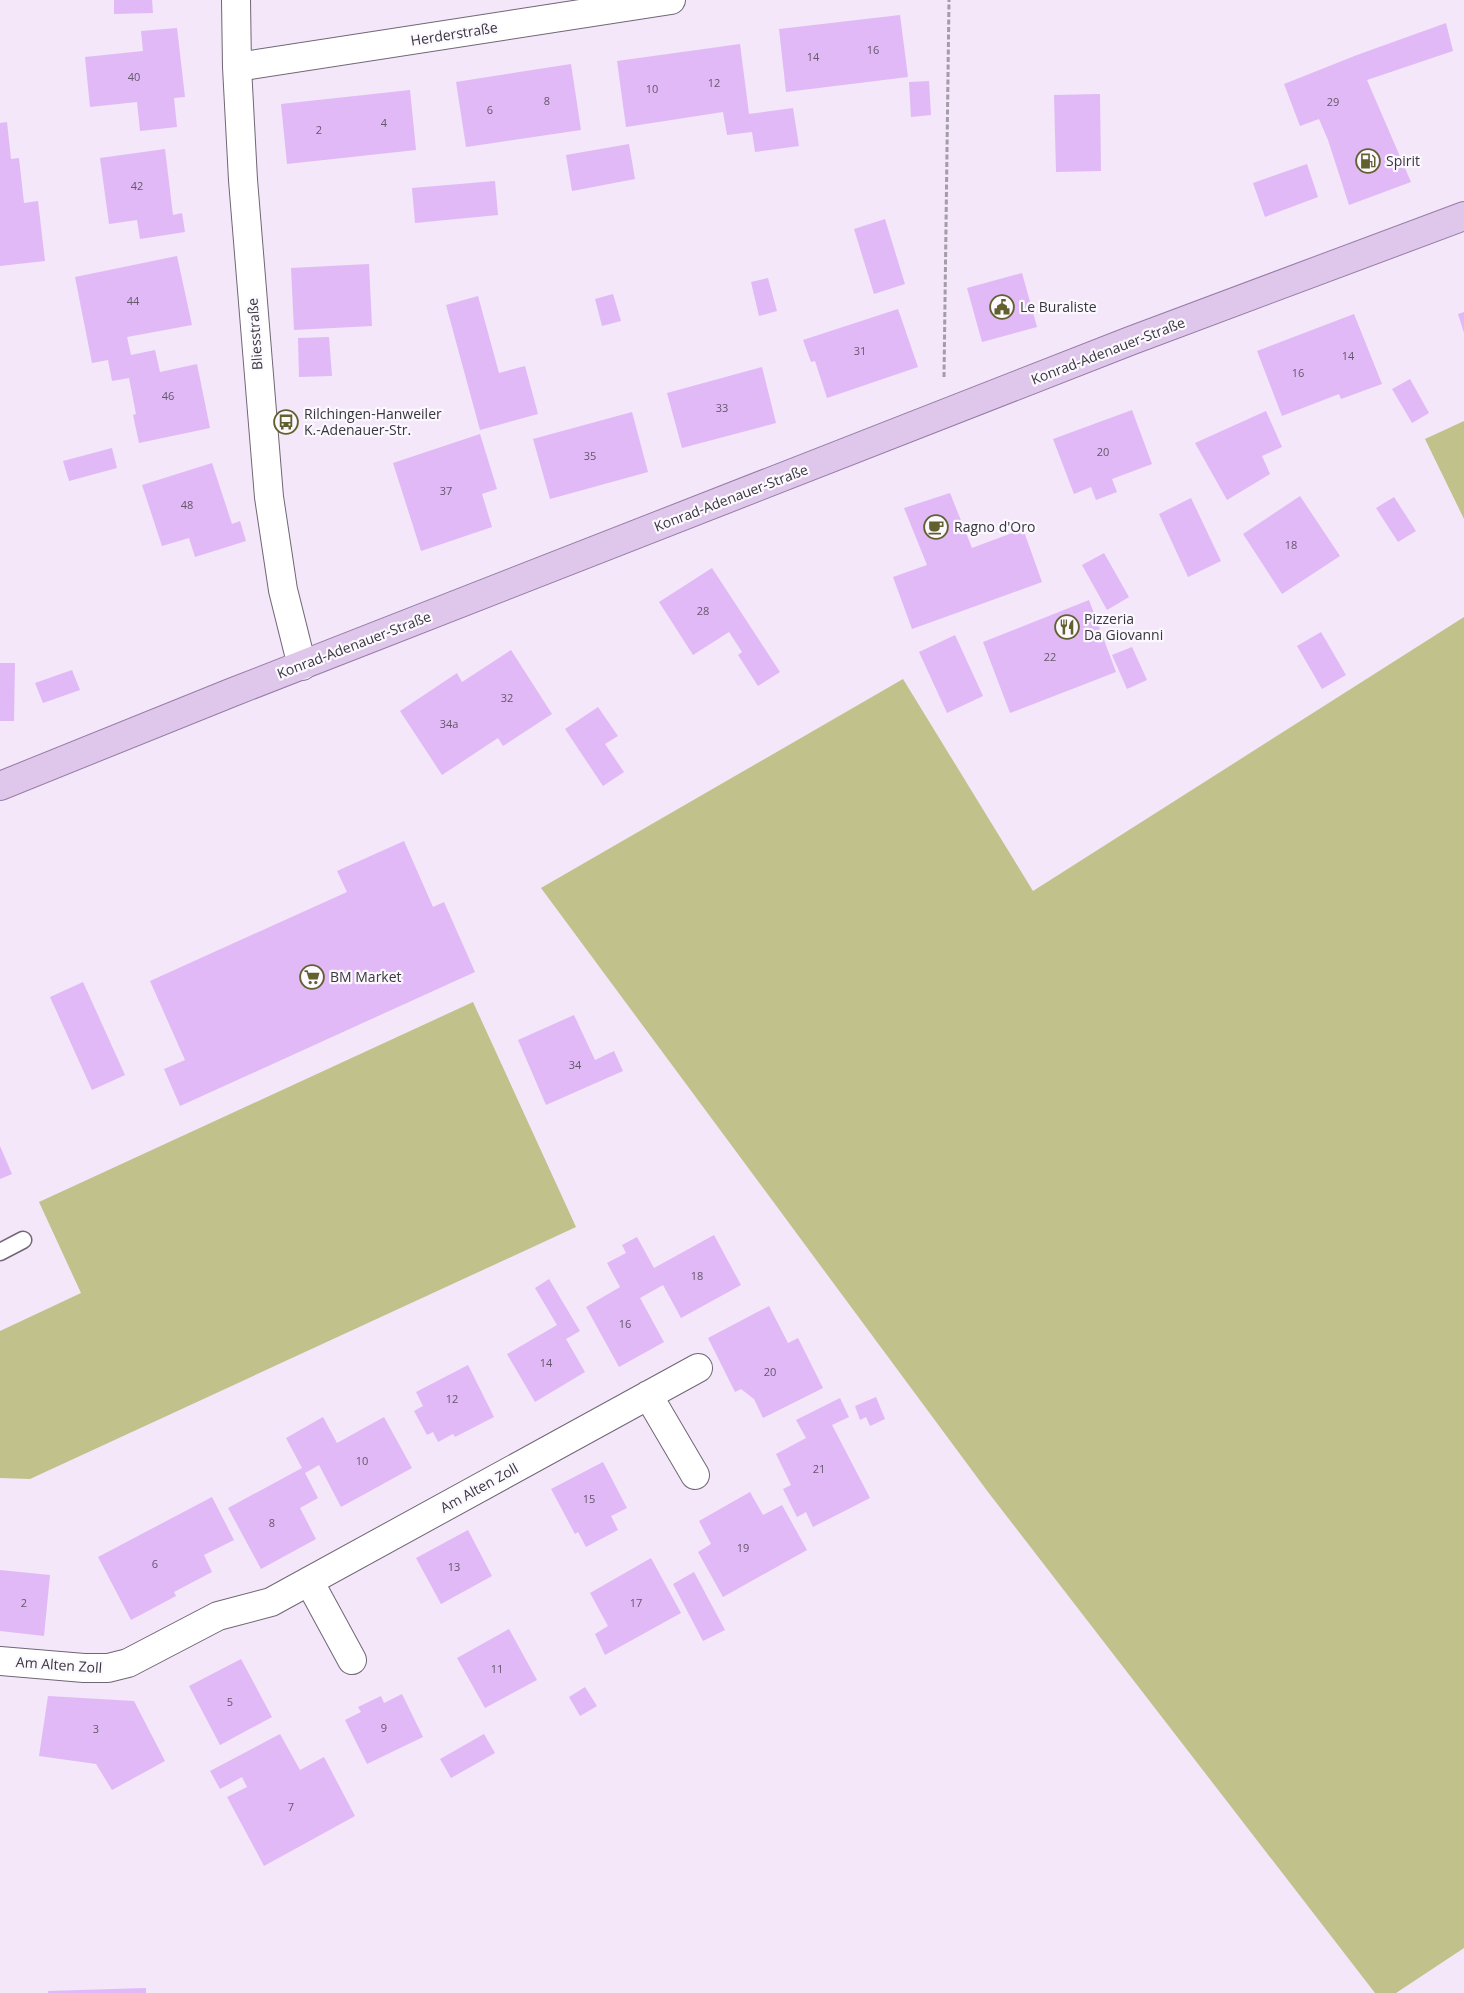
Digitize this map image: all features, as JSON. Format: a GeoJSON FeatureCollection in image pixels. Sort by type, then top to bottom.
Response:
{"type":"FeatureCollection","features":[{"type":"Feature","properties":{"kind":"main road","name":"Konrad-Adenauer-Straße"},"geometry":{"type":"LineString","coordinates":[[0,786],[1121,345],[1464,216]]}},
{"type":"Feature","properties":{"kind":"street","name":"Bliesstraße"},"geometry":{"type":"LineString","coordinates":[[236,0],[237,67],[258,375],[269,496],[283,590],[302,666]]}},
{"type":"Feature","properties":{"kind":"street","name":"Herderstraße"},"geometry":{"type":"LineString","coordinates":[[237,67],[671,0]]}},
{"type":"Feature","properties":{"kind":"street","name":"Am Alten Zoll"},"geometry":{"type":"LineString","coordinates":[[0,1661],[84,1668],[108,1668],[128,1663],[218,1616],[271,1602],[698,1368]]}},
{"type":"Feature","properties":{"kind":"street"},"geometry":{"type":"LineString","coordinates":[[648,1395],[695,1475]]}},
{"type":"Feature","properties":{"kind":"street"},"geometry":{"type":"LineString","coordinates":[[309,1581],[352,1660]]}},
{"type":"Feature","properties":{"kind":"lane"},"geometry":{"type":"LineString","coordinates":[[0,1252],[23,1240]]}},
{"type":"Feature","properties":{"kind":"path"},"geometry":{"type":"LineString","coordinates":[[944,384],[949,0]]}},
{"type":"Feature","properties":{"kind":"green space"},"geometry":{"type":"Polygon","coordinates":[[[1464,421],[1464,519],[1425,439],[1464,421]]]}},
{"type":"Feature","properties":{"kind":"green space"},"geometry":{"type":"Polygon","coordinates":[[[1464,617],[1464,1948],[1396,1993],[1375,1993],[988,1492],[541,888],[903,679],[1033,891],[1464,617]]]}},
{"type":"Feature","properties":{"kind":"green space"},"geometry":{"type":"Polygon","coordinates":[[[473,1002],[576,1227],[30,1479],[0,1478],[0,1331],[81,1293],[39,1202],[473,1002]]]}},
{"type":"Feature","properties":{"kind":"building"},"geometry":{"type":"Polygon","coordinates":[[[114,0],[152,0],[153,13],[114,14],[114,0]]]}},
{"type":"Feature","properties":{"kind":"building"},"geometry":{"type":"Polygon","coordinates":[[[900,15],[908,77],[786,92],[779,29],[900,15]]]}},
{"type":"Feature","properties":{"kind":"building"},"geometry":{"type":"Polygon","coordinates":[[[1446,23],[1453,51],[1367,80],[1411,182],[1349,205],[1328,140],[1319,119],[1300,126],[1284,84],[1446,23]]]}},
{"type":"Feature","properties":{"kind":"building"},"geometry":{"type":"Polygon","coordinates":[[[177,28],[185,97],[174,98],[177,127],[140,131],[137,102],[90,107],[85,57],[143,51],[141,31],[177,28]]]}},
{"type":"Feature","properties":{"kind":"building"},"geometry":{"type":"Polygon","coordinates":[[[740,44],[749,114],[793,108],[799,146],[755,152],[752,132],[727,135],[723,112],[626,127],[617,61],[740,44]]]}},
{"type":"Feature","properties":{"kind":"building"},"geometry":{"type":"Polygon","coordinates":[[[571,64],[581,130],[466,147],[456,82],[571,64]]]}},
{"type":"Feature","properties":{"kind":"building"},"geometry":{"type":"Polygon","coordinates":[[[929,81],[931,115],[911,117],[909,82],[929,81]]]}},
{"type":"Feature","properties":{"kind":"building"},"geometry":{"type":"Polygon","coordinates":[[[410,90],[416,150],[287,164],[281,104],[410,90]]]}},
{"type":"Feature","properties":{"kind":"building"},"geometry":{"type":"Polygon","coordinates":[[[1100,94],[1101,171],[1056,172],[1054,95],[1100,94]]]}},
{"type":"Feature","properties":{"kind":"building"},"geometry":{"type":"Polygon","coordinates":[[[7,122],[11,159],[19,158],[24,203],[38,201],[45,261],[0,266],[0,123],[7,122]]]}},
{"type":"Feature","properties":{"kind":"building"},"geometry":{"type":"Polygon","coordinates":[[[629,144],[635,179],[572,191],[566,155],[629,144]]]}},
{"type":"Feature","properties":{"kind":"building"},"geometry":{"type":"Polygon","coordinates":[[[165,149],[173,215],[182,213],[185,232],[140,239],[137,220],[109,224],[100,158],[165,149]]]}},
{"type":"Feature","properties":{"kind":"building"},"geometry":{"type":"Polygon","coordinates":[[[1307,164],[1318,197],[1265,217],[1253,183],[1307,164]]]}},
{"type":"Feature","properties":{"kind":"building"},"geometry":{"type":"Polygon","coordinates":[[[495,181],[498,215],[415,223],[412,188],[495,181]]]}},
{"type":"Feature","properties":{"kind":"building"},"geometry":{"type":"Polygon","coordinates":[[[885,219],[905,284],[874,294],[854,229],[885,219]]]}},
{"type":"Feature","properties":{"kind":"building"},"geometry":{"type":"Polygon","coordinates":[[[177,256],[192,325],[127,337],[131,355],[155,350],[160,372],[197,364],[210,428],[139,443],[133,415],[136,414],[129,378],[112,381],[108,360],[92,363],[75,277],[177,256]]]}},
{"type":"Feature","properties":{"kind":"building"},"geometry":{"type":"Polygon","coordinates":[[[369,264],[372,326],[294,330],[291,268],[369,264]]]}},
{"type":"Feature","properties":{"kind":"building","name":"Le Buraliste"},"geometry":{"type":"Polygon","coordinates":[[[1022,273],[1037,327],[982,342],[967,288],[1022,273]]]}},
{"type":"Feature","properties":{"kind":"building"},"geometry":{"type":"Polygon","coordinates":[[[768,278],[777,311],[759,316],[751,282],[768,278]]]}},
{"type":"Feature","properties":{"kind":"building"},"geometry":{"type":"Polygon","coordinates":[[[613,294],[621,321],[602,326],[595,299],[613,294]]]}},
{"type":"Feature","properties":{"kind":"building"},"geometry":{"type":"Polygon","coordinates":[[[478,296],[499,373],[525,366],[538,414],[480,430],[446,305],[478,296]]]}},
{"type":"Feature","properties":{"kind":"building"},"geometry":{"type":"Polygon","coordinates":[[[898,309],[918,367],[827,398],[815,361],[811,362],[803,340],[898,309]]]}},
{"type":"Feature","properties":{"kind":"building"},"geometry":{"type":"Polygon","coordinates":[[[1464,312],[1464,333],[1458,314],[1464,312]]]}},
{"type":"Feature","properties":{"kind":"building"},"geometry":{"type":"Polygon","coordinates":[[[1354,314],[1382,384],[1341,399],[1339,394],[1282,416],[1257,351],[1354,314]]]}},
{"type":"Feature","properties":{"kind":"building"},"geometry":{"type":"Polygon","coordinates":[[[329,337],[332,376],[299,377],[298,338],[329,337]]]}},
{"type":"Feature","properties":{"kind":"building"},"geometry":{"type":"Polygon","coordinates":[[[762,367],[776,423],[682,448],[667,393],[762,367]]]}},
{"type":"Feature","properties":{"kind":"building"},"geometry":{"type":"Polygon","coordinates":[[[1410,379],[1429,413],[1412,423],[1392,389],[1410,379]]]}},
{"type":"Feature","properties":{"kind":"building"},"geometry":{"type":"Polygon","coordinates":[[[1132,410],[1152,464],[1112,479],[1117,492],[1096,500],[1091,487],[1074,494],[1053,439],[1132,410]]]}},
{"type":"Feature","properties":{"kind":"building"},"geometry":{"type":"Polygon","coordinates":[[[1266,411],[1282,447],[1262,456],[1270,474],[1227,500],[1195,443],[1266,411]]]}},
{"type":"Feature","properties":{"kind":"building"},"geometry":{"type":"Polygon","coordinates":[[[632,412],[648,472],[550,499],[533,439],[632,412]]]}},
{"type":"Feature","properties":{"kind":"building"},"geometry":{"type":"Polygon","coordinates":[[[480,434],[497,489],[482,494],[492,527],[421,551],[393,463],[480,434]]]}},
{"type":"Feature","properties":{"kind":"building"},"geometry":{"type":"Polygon","coordinates":[[[112,448],[117,468],[69,481],[63,461],[112,448]]]}},
{"type":"Feature","properties":{"kind":"building"},"geometry":{"type":"Polygon","coordinates":[[[212,463],[232,524],[240,521],[246,541],[195,557],[189,538],[162,546],[142,485],[212,463]]]}},
{"type":"Feature","properties":{"kind":"building"},"geometry":{"type":"Polygon","coordinates":[[[950,493],[972,548],[1023,529],[1042,582],[912,629],[893,577],[927,565],[904,508],[950,493]]]}},
{"type":"Feature","properties":{"kind":"building"},"geometry":{"type":"Polygon","coordinates":[[[1300,496],[1340,556],[1282,594],[1243,534],[1300,496]]]}},
{"type":"Feature","properties":{"kind":"building"},"geometry":{"type":"Polygon","coordinates":[[[1394,497],[1416,531],[1398,542],[1376,508],[1394,497]]]}},
{"type":"Feature","properties":{"kind":"building"},"geometry":{"type":"Polygon","coordinates":[[[1191,498],[1221,561],[1188,577],[1159,514],[1191,498]]]}},
{"type":"Feature","properties":{"kind":"building"},"geometry":{"type":"Polygon","coordinates":[[[1104,553],[1129,597],[1107,610],[1082,565],[1104,553]]]}},
{"type":"Feature","properties":{"kind":"building"},"geometry":{"type":"Polygon","coordinates":[[[712,568],[780,672],[758,686],[738,655],[742,652],[729,632],[693,655],[659,602],[712,568]]]}},
{"type":"Feature","properties":{"kind":"building"},"geometry":{"type":"Polygon","coordinates":[[[1089,600],[1116,672],[1010,713],[983,642],[1089,600]]]}},
{"type":"Feature","properties":{"kind":"building"},"geometry":{"type":"Polygon","coordinates":[[[1321,632],[1346,675],[1322,689],[1297,646],[1321,632]]]}},
{"type":"Feature","properties":{"kind":"building"},"geometry":{"type":"Polygon","coordinates":[[[955,635],[983,696],[947,713],[919,652],[955,635]]]}},
{"type":"Feature","properties":{"kind":"building"},"geometry":{"type":"Polygon","coordinates":[[[1132,647],[1147,680],[1127,689],[1112,655],[1132,647]]]}},
{"type":"Feature","properties":{"kind":"building"},"geometry":{"type":"Polygon","coordinates":[[[511,650],[552,714],[503,746],[498,738],[442,775],[400,711],[457,673],[462,682],[511,650]]]}},
{"type":"Feature","properties":{"kind":"building"},"geometry":{"type":"Polygon","coordinates":[[[0,663],[15,663],[14,721],[0,721],[0,663]]]}},
{"type":"Feature","properties":{"kind":"building"},"geometry":{"type":"Polygon","coordinates":[[[72,670],[80,690],[43,703],[35,683],[72,670]]]}},
{"type":"Feature","properties":{"kind":"building"},"geometry":{"type":"Polygon","coordinates":[[[598,707],[618,736],[605,744],[624,772],[603,786],[565,729],[598,707]]]}},
{"type":"Feature","properties":{"kind":"building","name":"BM Market"},"geometry":{"type":"Polygon","coordinates":[[[404,841],[433,907],[444,902],[475,972],[180,1106],[164,1069],[185,1060],[150,981],[347,892],[337,871],[404,841]]]}},
{"type":"Feature","properties":{"kind":"building"},"geometry":{"type":"Polygon","coordinates":[[[83,982],[125,1075],[92,1090],[50,997],[83,982]]]}},
{"type":"Feature","properties":{"kind":"building"},"geometry":{"type":"Polygon","coordinates":[[[574,1015],[595,1060],[614,1051],[623,1071],[546,1105],[518,1040],[574,1015]]]}},
{"type":"Feature","properties":{"kind":"building"},"geometry":{"type":"Polygon","coordinates":[[[0,1146],[12,1174],[0,1179],[0,1146]]]}},
{"type":"Feature","properties":{"kind":"building"},"geometry":{"type":"Polygon","coordinates":[[[714,1235],[741,1285],[681,1318],[663,1285],[640,1298],[664,1342],[619,1367],[586,1307],[620,1287],[607,1263],[626,1253],[622,1245],[637,1237],[654,1268],[714,1235]]]}},
{"type":"Feature","properties":{"kind":"building"},"geometry":{"type":"Polygon","coordinates":[[[549,1279],[580,1331],[566,1339],[585,1372],[535,1402],[507,1354],[557,1325],[535,1288],[549,1279]]]}},
{"type":"Feature","properties":{"kind":"building"},"geometry":{"type":"Polygon","coordinates":[[[769,1306],[788,1343],[798,1338],[823,1388],[763,1418],[754,1399],[741,1389],[735,1392],[708,1338],[769,1306]]]}},
{"type":"Feature","properties":{"kind":"building"},"geometry":{"type":"Polygon","coordinates":[[[468,1365],[494,1417],[455,1437],[453,1434],[438,1442],[433,1432],[427,1435],[414,1411],[423,1406],[416,1392],[468,1365]]]}},
{"type":"Feature","properties":{"kind":"building"},"geometry":{"type":"Polygon","coordinates":[[[876,1397],[885,1419],[870,1426],[866,1417],[860,1420],[855,1406],[876,1397]]]}},
{"type":"Feature","properties":{"kind":"building"},"geometry":{"type":"Polygon","coordinates":[[[840,1398],[849,1417],[832,1425],[870,1498],[813,1527],[806,1512],[797,1517],[783,1489],[791,1485],[776,1454],[806,1438],[796,1420],[840,1398]]]}},
{"type":"Feature","properties":{"kind":"building"},"geometry":{"type":"Polygon","coordinates":[[[323,1417],[337,1443],[384,1417],[412,1468],[341,1507],[319,1465],[305,1473],[318,1498],[300,1508],[316,1539],[261,1569],[228,1508],[302,1468],[286,1438],[323,1417]]]}},
{"type":"Feature","properties":{"kind":"building"},"geometry":{"type":"Polygon","coordinates":[[[603,1462],[627,1508],[611,1516],[618,1530],[586,1547],[578,1532],[575,1534],[551,1489],[603,1462]]]}},
{"type":"Feature","properties":{"kind":"building"},"geometry":{"type":"Polygon","coordinates":[[[750,1492],[763,1515],[782,1505],[807,1550],[723,1597],[698,1552],[711,1544],[699,1521],[750,1492]]]}},
{"type":"Feature","properties":{"kind":"building"},"geometry":{"type":"Polygon","coordinates":[[[212,1497],[234,1540],[204,1555],[212,1572],[174,1592],[176,1596],[131,1620],[98,1557],[212,1497]]]}},
{"type":"Feature","properties":{"kind":"building"},"geometry":{"type":"Polygon","coordinates":[[[468,1530],[492,1576],[441,1604],[416,1558],[468,1530]]]}},
{"type":"Feature","properties":{"kind":"building"},"geometry":{"type":"Polygon","coordinates":[[[651,1558],[681,1613],[605,1655],[595,1634],[608,1626],[590,1593],[651,1558]]]}},
{"type":"Feature","properties":{"kind":"building"},"geometry":{"type":"Polygon","coordinates":[[[0,1570],[50,1575],[44,1636],[0,1631],[0,1570]]]}},
{"type":"Feature","properties":{"kind":"building"},"geometry":{"type":"Polygon","coordinates":[[[694,1572],[725,1630],[703,1641],[673,1584],[694,1572]]]}},
{"type":"Feature","properties":{"kind":"building"},"geometry":{"type":"Polygon","coordinates":[[[509,1629],[537,1680],[485,1708],[457,1658],[509,1629]]]}},
{"type":"Feature","properties":{"kind":"building"},"geometry":{"type":"Polygon","coordinates":[[[241,1659],[272,1717],[220,1745],[189,1686],[241,1659]]]}},
{"type":"Feature","properties":{"kind":"building"},"geometry":{"type":"Polygon","coordinates":[[[585,1687],[597,1706],[580,1716],[569,1697],[585,1687]]]}},
{"type":"Feature","properties":{"kind":"building"},"geometry":{"type":"Polygon","coordinates":[[[402,1694],[423,1737],[367,1764],[345,1720],[361,1712],[358,1707],[381,1696],[384,1703],[402,1694]]]}},
{"type":"Feature","properties":{"kind":"building"},"geometry":{"type":"Polygon","coordinates":[[[48,1696],[134,1701],[165,1761],[112,1790],[96,1764],[39,1756],[48,1696]]]}},
{"type":"Feature","properties":{"kind":"building"},"geometry":{"type":"Polygon","coordinates":[[[280,1734],[300,1770],[324,1757],[355,1816],[264,1866],[227,1797],[247,1787],[242,1777],[220,1789],[210,1771],[280,1734]]]}},
{"type":"Feature","properties":{"kind":"building"},"geometry":{"type":"Polygon","coordinates":[[[484,1734],[495,1753],[451,1778],[440,1759],[484,1734]]]}},
{"type":"Feature","properties":{"kind":"building"},"geometry":{"type":"Polygon","coordinates":[[[146,1988],[146,1993],[48,1993],[48,1991],[146,1988]]]}},
{"type":"Feature","properties":{"kind":"place","name":"Spirit"},"geometry":{"type":"Point","coordinates":[1368,161]}},
{"type":"Feature","properties":{"kind":"place","name":"Le Buraliste"},"geometry":{"type":"Point","coordinates":[1002,307]}},
{"type":"Feature","properties":{"kind":"place","name":"Rilchingen-Hanweiler K.-Adenauer-Str."},"geometry":{"type":"Point","coordinates":[286,422]}},
{"type":"Feature","properties":{"kind":"place","name":"Ragno d'Oro"},"geometry":{"type":"Point","coordinates":[936,527]}},
{"type":"Feature","properties":{"kind":"place","name":"Pizzeria Da Giovanni"},"geometry":{"type":"Point","coordinates":[1067,627]}},
{"type":"Feature","properties":{"kind":"place","name":"BM Market"},"geometry":{"type":"Point","coordinates":[312,977]}}]}
